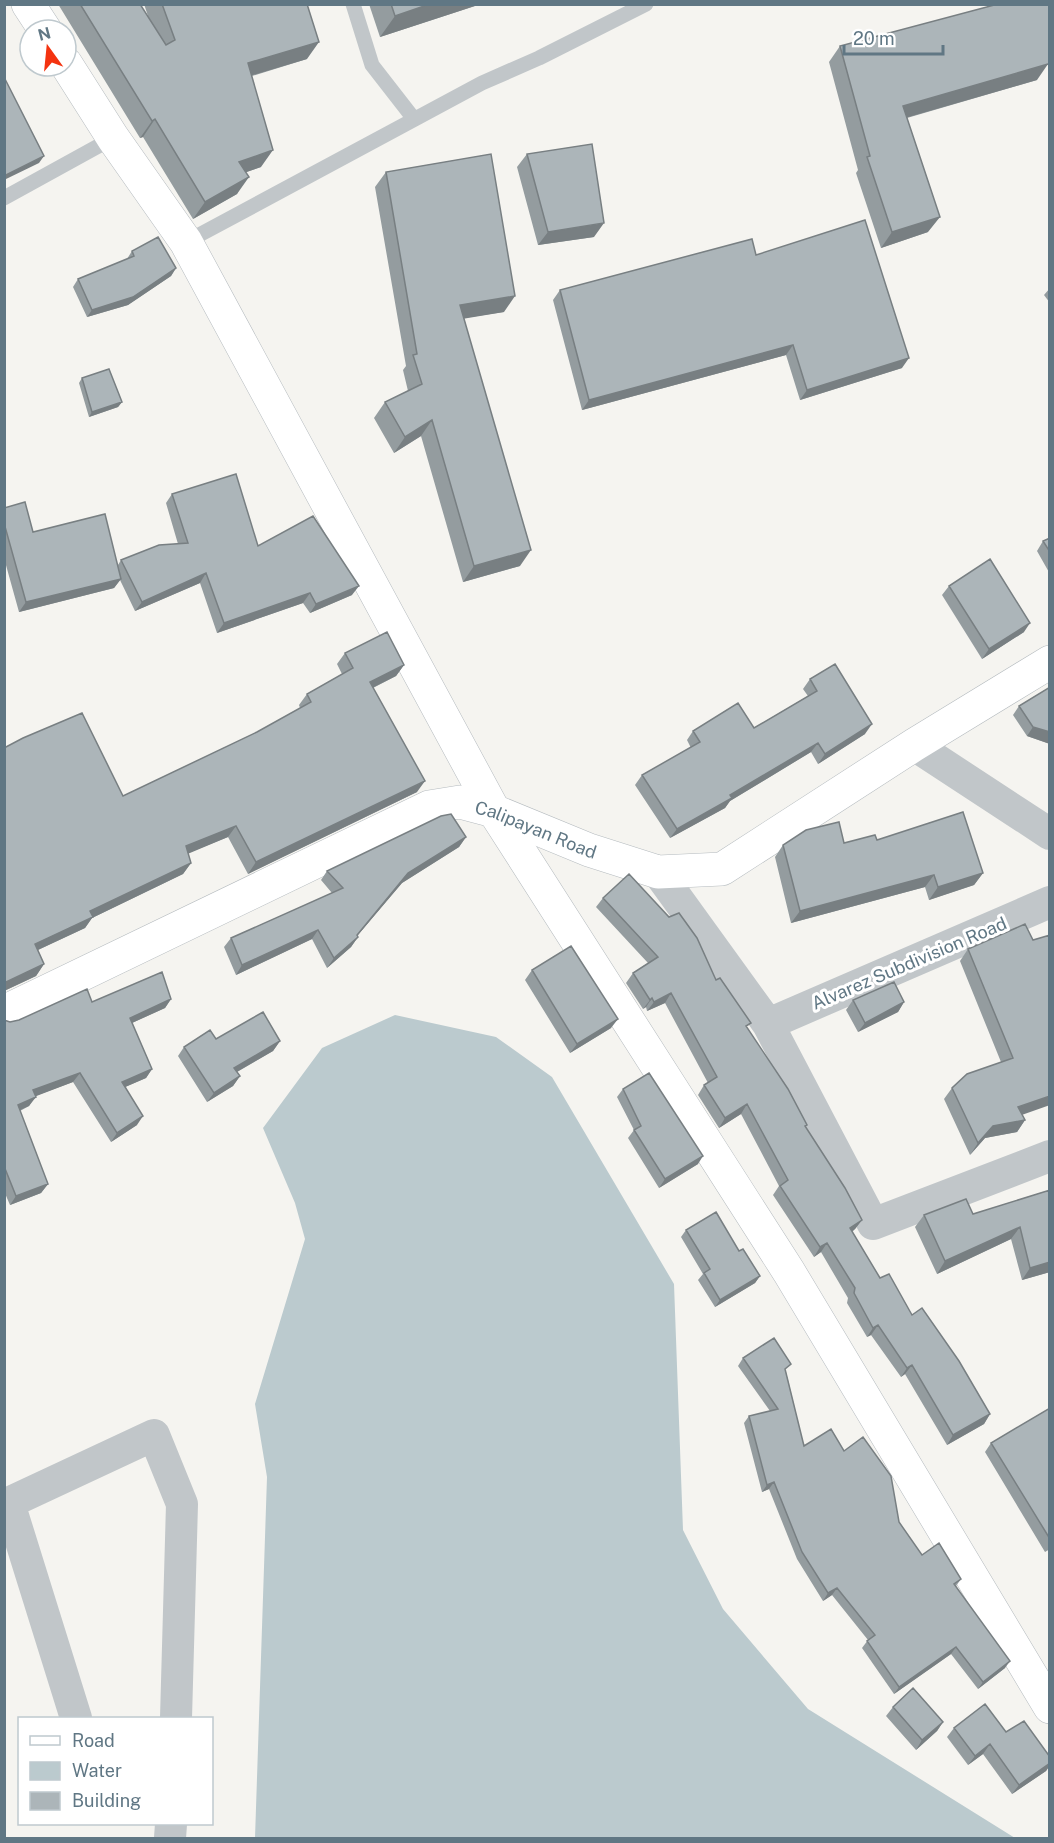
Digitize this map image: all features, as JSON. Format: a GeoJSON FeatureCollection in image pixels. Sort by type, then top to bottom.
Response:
{"type":"FeatureCollection","features":[{"type":"Feature","properties":{"kind":"street"},"geometry":{"type":"LineString","coordinates":[[28,4],[37,18]]}},
{"type":"Feature","properties":{"kind":"street"},"geometry":{"type":"LineString","coordinates":[[75,78],[113,138],[186,242],[494,811],[789,1272],[1050,1707]]}},
{"type":"Feature","properties":{"kind":"street","name":"Calipayan Road"},"geometry":{"type":"LineString","coordinates":[[4,1012],[429,807],[460,802],[494,811],[589,850],[658,872],[722,869],[914,745],[1050,662]]}},
{"type":"Feature","properties":{"kind":"street"},"geometry":{"type":"LineString","coordinates":[[914,745],[1050,834]]}},
{"type":"Feature","properties":{"kind":"street"},"geometry":{"type":"LineString","coordinates":[[658,872],[768,1024],[873,1224],[1050,1156]]}},
{"type":"Feature","properties":{"kind":"street","name":"Alvarez Subdivision Road"},"geometry":{"type":"LineString","coordinates":[[768,1024],[1050,902]]}},
{"type":"Feature","properties":{"kind":"street"},"geometry":{"type":"LineString","coordinates":[[75,1717],[7,1504],[154,1435],[182,1504],[176,1717]]}},
{"type":"Feature","properties":{"kind":"lane"},"geometry":{"type":"LineString","coordinates":[[353,4],[372,65],[414,119]]}},
{"type":"Feature","properties":{"kind":"lane"},"geometry":{"type":"LineString","coordinates":[[186,242],[482,83],[539,58],[646,4]]}},
{"type":"Feature","properties":{"kind":"lane"},"geometry":{"type":"LineString","coordinates":[[4,198],[113,138]]}},
{"type":"Feature","properties":{"kind":"water"},"geometry":{"type":"Polygon","coordinates":[[[395,1015],[496,1037],[552,1077],[674,1284],[683,1530],[723,1609],[808,1709],[1015,1838],[255,1838],[267,1477],[255,1404],[305,1239],[295,1203],[263,1128],[322,1048],[395,1015]]]}},
{"type":"Feature","properties":{"kind":"building"},"geometry":{"type":"Polygon","coordinates":[[[80,4],[140,4],[166,45],[175,40],[162,4],[307,4],[319,42],[248,63],[273,150],[239,162],[249,177],[205,202],[155,119],[152,121],[80,4]]]}},
{"type":"Feature","properties":{"kind":"building"},"geometry":{"type":"Polygon","coordinates":[[[391,4],[430,4],[395,16],[391,4]]]}},
{"type":"Feature","properties":{"kind":"building"},"geometry":{"type":"Polygon","coordinates":[[[998,4],[1050,4],[1050,62],[903,106],[940,217],[892,232],[867,157],[870,156],[840,46],[998,4]]]}},
{"type":"Feature","properties":{"kind":"building"},"geometry":{"type":"Polygon","coordinates":[[[4,77],[44,156],[4,176],[4,77]]]}},
{"type":"Feature","properties":{"kind":"building"},"geometry":{"type":"Polygon","coordinates":[[[592,144],[604,223],[548,232],[527,154],[592,144]]]}},
{"type":"Feature","properties":{"kind":"building"},"geometry":{"type":"Polygon","coordinates":[[[491,154],[515,296],[460,305],[531,550],[474,566],[432,420],[405,437],[385,402],[422,384],[413,355],[417,354],[386,172],[491,154]]]}},
{"type":"Feature","properties":{"kind":"building"},"geometry":{"type":"Polygon","coordinates":[[[865,220],[909,358],[807,390],[793,345],[589,400],[560,290],[752,239],[756,255],[865,220]]]}},
{"type":"Feature","properties":{"kind":"building"},"geometry":{"type":"Polygon","coordinates":[[[158,237],[176,268],[133,297],[92,310],[78,279],[134,256],[132,251],[158,237]]]}},
{"type":"Feature","properties":{"kind":"building"},"geometry":{"type":"Polygon","coordinates":[[[109,369],[122,402],[92,412],[82,378],[109,369]]]}},
{"type":"Feature","properties":{"kind":"building"},"geometry":{"type":"Polygon","coordinates":[[[236,474],[258,546],[313,516],[359,586],[316,604],[310,593],[224,623],[206,573],[142,602],[121,560],[159,545],[188,543],[172,494],[236,474]]]}},
{"type":"Feature","properties":{"kind":"building"},"geometry":{"type":"Polygon","coordinates":[[[25,502],[33,532],[105,514],[121,579],[26,602],[4,523],[4,508],[25,502]]]}},
{"type":"Feature","properties":{"kind":"building"},"geometry":{"type":"Polygon","coordinates":[[[1050,538],[1050,552],[1043,541],[1050,538]]]}},
{"type":"Feature","properties":{"kind":"building"},"geometry":{"type":"Polygon","coordinates":[[[990,559],[1030,623],[989,649],[949,586],[990,559]]]}},
{"type":"Feature","properties":{"kind":"building"},"geometry":{"type":"Polygon","coordinates":[[[387,632],[404,665],[370,682],[425,781],[256,862],[236,826],[186,846],[191,863],[90,911],[93,917],[35,944],[44,964],[4,983],[4,748],[82,713],[123,796],[257,732],[311,702],[307,694],[353,668],[345,653],[387,632]]]}},
{"type":"Feature","properties":{"kind":"building"},"geometry":{"type":"Polygon","coordinates":[[[835,664],[872,724],[825,754],[818,743],[730,795],[732,798],[677,829],[642,775],[700,742],[693,731],[738,703],[754,728],[817,691],[810,679],[835,664]]]}},
{"type":"Feature","properties":{"kind":"building"},"geometry":{"type":"Polygon","coordinates":[[[1050,687],[1050,732],[1033,727],[1019,706],[1050,687]]]}},
{"type":"Feature","properties":{"kind":"building"},"geometry":{"type":"Polygon","coordinates":[[[963,812],[983,873],[938,887],[934,875],[800,911],[783,845],[806,830],[839,822],[844,843],[875,835],[877,840],[963,812]]]}},
{"type":"Feature","properties":{"kind":"building"},"geometry":{"type":"Polygon","coordinates":[[[451,814],[466,837],[408,873],[357,935],[358,937],[334,958],[318,930],[242,965],[231,938],[343,888],[327,871],[441,816],[451,814]]]}},
{"type":"Feature","properties":{"kind":"building"},"geometry":{"type":"Polygon","coordinates":[[[629,874],[669,917],[679,913],[697,938],[716,980],[720,978],[751,1023],[746,1026],[788,1089],[807,1125],[805,1126],[845,1188],[862,1220],[850,1228],[880,1278],[889,1274],[912,1315],[922,1308],[959,1361],[990,1414],[953,1435],[912,1365],[907,1368],[878,1325],[873,1328],[854,1293],[855,1288],[827,1243],[820,1247],[780,1186],[788,1180],[747,1104],[725,1118],[704,1085],[717,1077],[671,993],[654,1002],[652,998],[650,1000],[633,973],[658,957],[603,898],[629,874]]]}},
{"type":"Feature","properties":{"kind":"building"},"geometry":{"type":"Polygon","coordinates":[[[1025,924],[1033,940],[1050,935],[1050,1096],[1018,1107],[1025,1120],[993,1126],[978,1143],[952,1088],[967,1074],[1013,1058],[968,949],[1025,924]]]}},
{"type":"Feature","properties":{"kind":"building"},"geometry":{"type":"Polygon","coordinates":[[[571,946],[618,1019],[577,1044],[532,970],[571,946]]]}},
{"type":"Feature","properties":{"kind":"building"},"geometry":{"type":"Polygon","coordinates":[[[162,972],[171,999],[130,1018],[152,1069],[122,1082],[143,1116],[117,1133],[80,1073],[33,1090],[36,1097],[18,1105],[48,1184],[16,1196],[4,1166],[4,1020],[10,1022],[19,1020],[87,989],[92,1002],[162,972]]]}},
{"type":"Feature","properties":{"kind":"building"},"geometry":{"type":"Polygon","coordinates":[[[894,982],[904,1002],[865,1023],[853,1000],[894,982]]]}},
{"type":"Feature","properties":{"kind":"building"},"geometry":{"type":"Polygon","coordinates":[[[263,1012],[280,1041],[234,1068],[240,1076],[214,1093],[184,1047],[210,1030],[216,1039],[263,1012]]]}},
{"type":"Feature","properties":{"kind":"building"},"geometry":{"type":"Polygon","coordinates":[[[649,1073],[703,1156],[665,1179],[634,1130],[641,1126],[623,1089],[649,1073]]]}},
{"type":"Feature","properties":{"kind":"building"},"geometry":{"type":"Polygon","coordinates":[[[1050,1190],[1050,1262],[1030,1268],[1020,1227],[945,1261],[924,1215],[966,1199],[973,1214],[1050,1190]]]}},
{"type":"Feature","properties":{"kind":"building"},"geometry":{"type":"Polygon","coordinates":[[[716,1212],[739,1251],[743,1249],[760,1276],[720,1300],[704,1273],[710,1269],[686,1230],[716,1212]]]}},
{"type":"Feature","properties":{"kind":"building"},"geometry":{"type":"Polygon","coordinates":[[[774,1338],[791,1364],[785,1369],[804,1446],[831,1429],[844,1451],[863,1437],[891,1476],[899,1522],[922,1555],[939,1543],[961,1579],[954,1584],[1010,1661],[983,1682],[956,1647],[899,1687],[867,1641],[875,1635],[837,1588],[828,1593],[802,1552],[774,1482],[767,1485],[749,1416],[778,1409],[743,1358],[774,1338]]]}},
{"type":"Feature","properties":{"kind":"building"},"geometry":{"type":"Polygon","coordinates":[[[1050,1408],[1050,1539],[991,1443],[1050,1408]]]}},
{"type":"Feature","properties":{"kind":"building"},"geometry":{"type":"Polygon","coordinates":[[[913,1688],[943,1722],[922,1740],[893,1707],[913,1688]]]}},
{"type":"Feature","properties":{"kind":"building"},"geometry":{"type":"Polygon","coordinates":[[[985,1704],[1006,1732],[1024,1721],[1050,1757],[1050,1763],[1019,1785],[990,1744],[975,1756],[954,1728],[985,1704]]]}}]}
